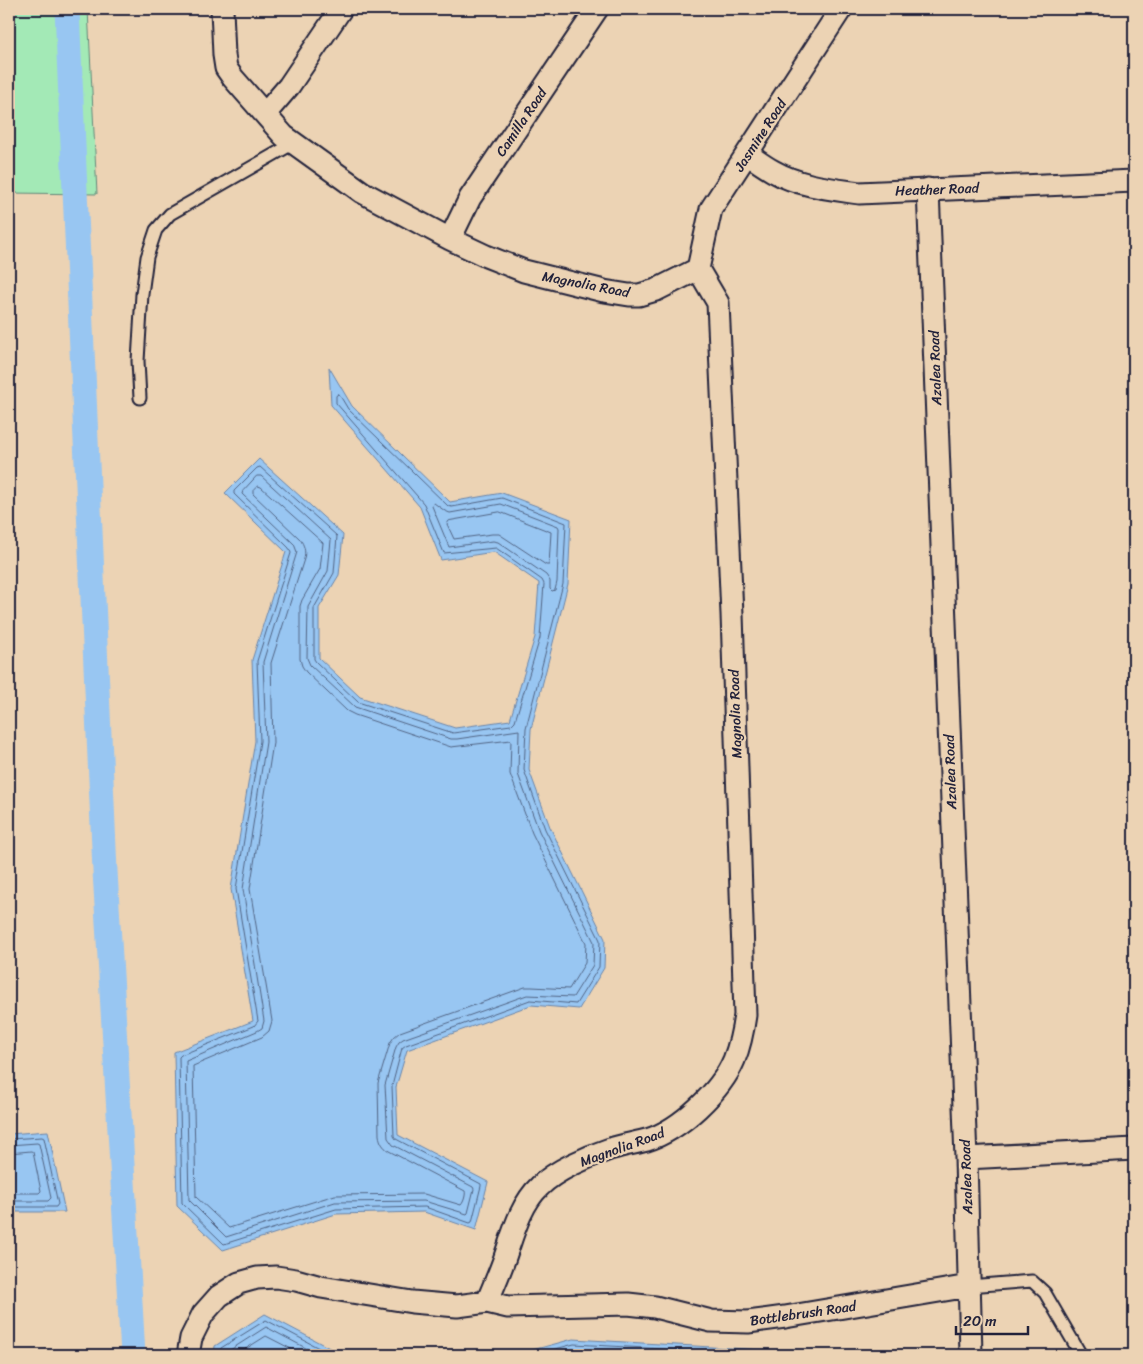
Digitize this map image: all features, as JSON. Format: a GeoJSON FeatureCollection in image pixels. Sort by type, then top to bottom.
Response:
{"type":"FeatureCollection","features":[{"type":"Feature","properties":{"kind":"street","name":"Magnolia Road"},"geometry":{"type":"LineString","coordinates":[[222,9],[226,68],[233,78],[284,136],[362,192],[450,239],[524,271],[604,291],[639,295],[656,290],[698,269],[718,302],[732,624],[745,1015],[741,1038],[734,1060],[721,1083],[689,1117],[668,1131],[649,1140],[610,1149],[582,1160],[552,1175],[538,1187],[525,1206],[513,1231],[504,1262],[487,1302]]}},
{"type":"Feature","properties":{"kind":"street"},"geometry":{"type":"LineString","coordinates":[[265,114],[289,86],[341,9]]}},
{"type":"Feature","properties":{"kind":"street","name":"Camilla Road"},"geometry":{"type":"LineString","coordinates":[[450,239],[470,198],[596,9]]}},
{"type":"Feature","properties":{"kind":"street","name":"Jasmine Road"},"geometry":{"type":"LineString","coordinates":[[698,269],[711,209],[841,9]]}},
{"type":"Feature","properties":{"kind":"street","name":"Heather Road"},"geometry":{"type":"LineString","coordinates":[[747,154],[774,172],[798,182],[828,189],[859,192],[1134,181]]}},
{"type":"Feature","properties":{"kind":"street","name":"Azalea Road"},"geometry":{"type":"LineString","coordinates":[[928,189],[966,1158],[971,1355]]}},
{"type":"Feature","properties":{"kind":"street"},"geometry":{"type":"LineString","coordinates":[[966,1158],[1134,1149]]}},
{"type":"Feature","properties":{"kind":"street"},"geometry":{"type":"LineString","coordinates":[[188,1355],[191,1338],[203,1314],[219,1296],[239,1283],[256,1278],[283,1278],[321,1287],[412,1302],[457,1306],[487,1302]]}},
{"type":"Feature","properties":{"kind":"street","name":"Bottlebrush Road"},"geometry":{"type":"LineString","coordinates":[[487,1302],[508,1307],[628,1304],[655,1307],[712,1321],[748,1322],[969,1286]]}},
{"type":"Feature","properties":{"kind":"lane"},"geometry":{"type":"LineString","coordinates":[[140,398],[138,361],[142,294],[147,258],[156,230],[170,214],[294,143]]}},
{"type":"Feature","properties":{"kind":"lane"},"geometry":{"type":"LineString","coordinates":[[969,1286],[1032,1281],[1045,1293],[1080,1355]]}},
{"type":"Feature","properties":{"kind":"green space"},"geometry":{"type":"Polygon","coordinates":[[[9,9],[88,9],[97,194],[9,193],[9,9]]]}},
{"type":"Feature","properties":{"kind":"water"},"geometry":{"type":"Polygon","coordinates":[[[329,367],[352,406],[450,502],[502,493],[571,519],[568,584],[531,729],[529,770],[550,827],[605,939],[604,968],[579,1009],[531,1005],[407,1050],[396,1087],[398,1135],[488,1182],[476,1230],[424,1212],[336,1214],[223,1250],[177,1206],[174,1052],[253,1021],[231,889],[255,741],[252,660],[286,552],[225,493],[259,459],[343,535],[339,575],[319,608],[319,658],[360,697],[455,728],[510,720],[535,637],[539,583],[494,552],[441,560],[420,507],[331,405],[329,367]]]}},
{"type":"Feature","properties":{"kind":"water"},"geometry":{"type":"Polygon","coordinates":[[[48,1131],[65,1212],[9,1212],[9,1134],[48,1131]]]}},
{"type":"Feature","properties":{"kind":"water"},"geometry":{"type":"Polygon","coordinates":[[[265,1314],[346,1355],[214,1355],[215,1346],[265,1314]]]}},
{"type":"Feature","properties":{"kind":"water"},"geometry":{"type":"Polygon","coordinates":[[[573,1339],[833,1354],[836,1355],[514,1355],[573,1339]]]}},
{"type":"Feature","properties":{"kind":"waterway"},"geometry":{"type":"LineString","coordinates":[[67,9],[105,871],[133,1355]]}}]}
